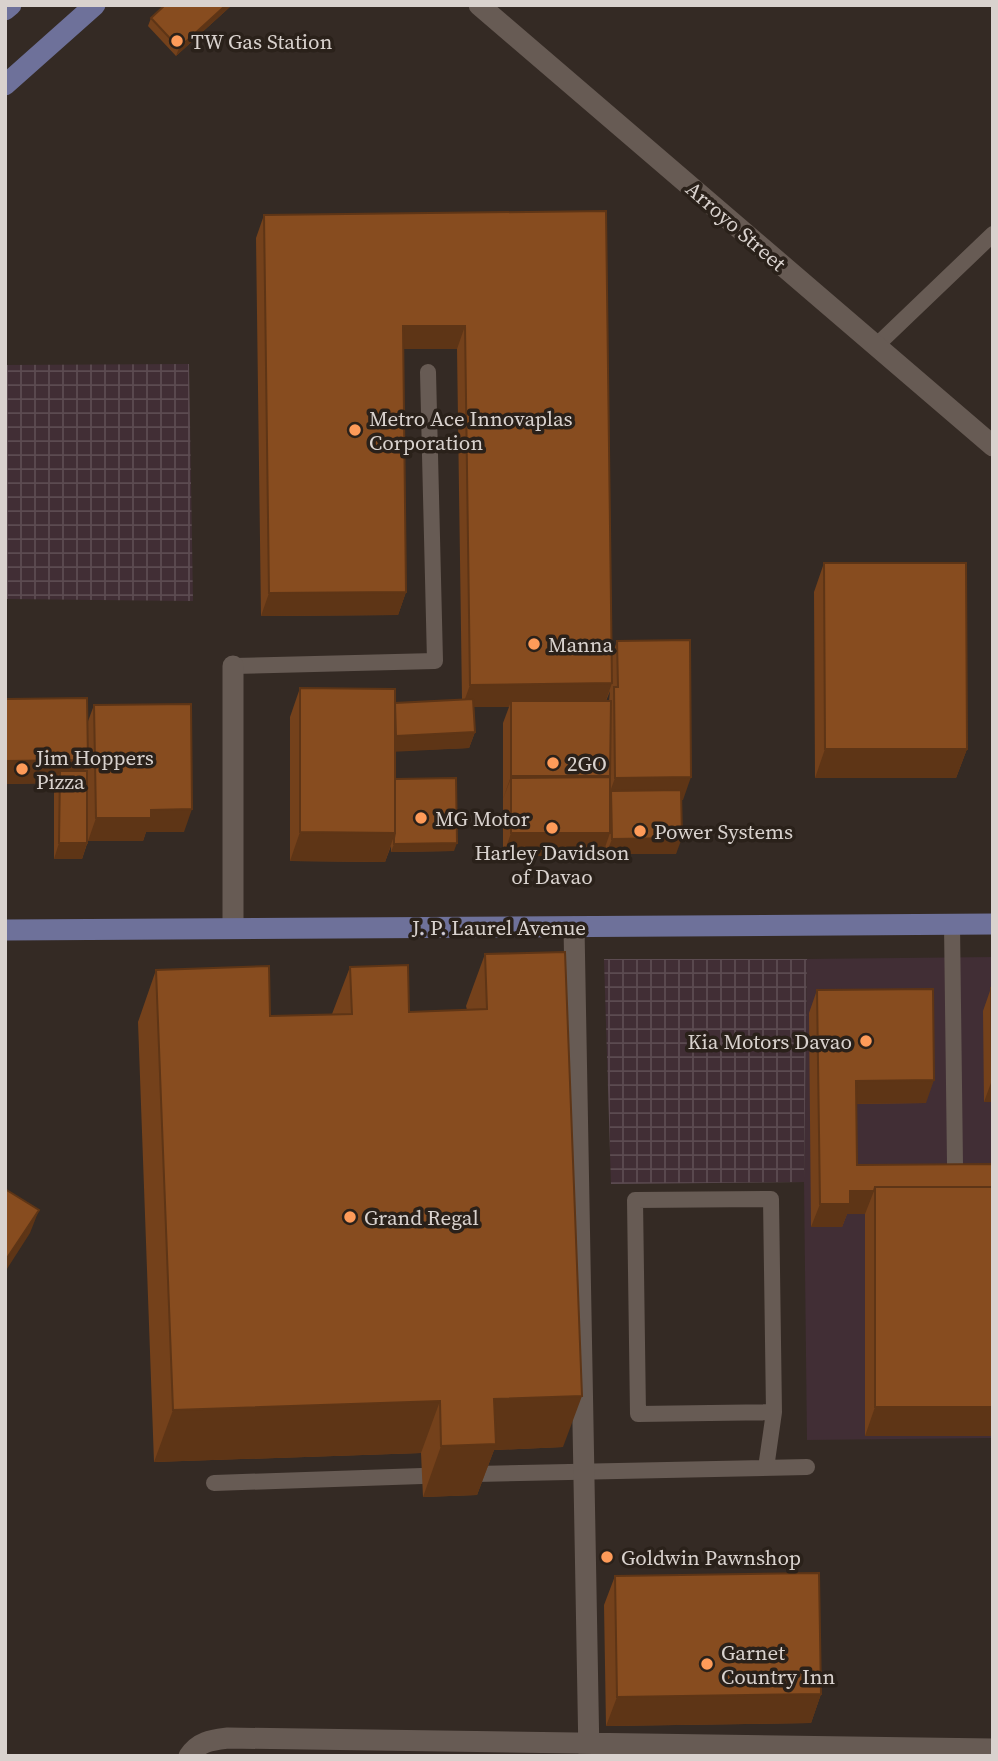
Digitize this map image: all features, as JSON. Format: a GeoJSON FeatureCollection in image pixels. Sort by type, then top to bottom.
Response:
{"type":"FeatureCollection","features":[{"type":"Feature","properties":{"kind":"main road"},"geometry":{"type":"LineString","coordinates":[[5,10],[11,5]]}},
{"type":"Feature","properties":{"kind":"main road"},"geometry":{"type":"LineString","coordinates":[[5,85],[95,5]]}},
{"type":"Feature","properties":{"kind":"main road","name":"J. P. Laurel Avenue"},"geometry":{"type":"LineString","coordinates":[[5,930],[993,924]]}},
{"type":"Feature","properties":{"kind":"street","name":"Arroyo Street"},"geometry":{"type":"LineString","coordinates":[[479,5],[993,446]]}},
{"type":"Feature","properties":{"kind":"street"},"geometry":{"type":"LineString","coordinates":[[233,666],[233,929]]}},
{"type":"Feature","properties":{"kind":"street"},"geometry":{"type":"LineString","coordinates":[[574,927],[589,1749]]}},
{"type":"Feature","properties":{"kind":"street"},"geometry":{"type":"LineString","coordinates":[[189,1756],[194,1748],[208,1740],[228,1738],[589,1749],[993,1749]]}},
{"type":"Feature","properties":{"kind":"lane"},"geometry":{"type":"LineString","coordinates":[[876,346],[993,234]]}},
{"type":"Feature","properties":{"kind":"lane"},"geometry":{"type":"LineString","coordinates":[[233,666],[435,661],[428,372]]}},
{"type":"Feature","properties":{"kind":"lane"},"geometry":{"type":"LineString","coordinates":[[952,925],[955,1164]]}},
{"type":"Feature","properties":{"kind":"lane"},"geometry":{"type":"LineString","coordinates":[[766,1468],[774,1412],[771,1199],[635,1200],[638,1414],[774,1412]]}},
{"type":"Feature","properties":{"kind":"lane"},"geometry":{"type":"LineString","coordinates":[[477,1474],[807,1467]]}},
{"type":"Feature","properties":{"kind":"lane"},"geometry":{"type":"LineString","coordinates":[[214,1483],[422,1476]]}},
{"type":"Feature","properties":{"kind":"shaded area"},"geometry":{"type":"Polygon","coordinates":[[[189,364],[193,601],[5,599],[5,365],[189,364]]]}},
{"type":"Feature","properties":{"kind":"shaded area"},"geometry":{"type":"Polygon","coordinates":[[[993,957],[993,1438],[807,1440],[804,1182],[807,959],[993,957]]]}},
{"type":"Feature","properties":{"kind":"shaded area"},"geometry":{"type":"Polygon","coordinates":[[[604,959],[807,959],[804,1182],[611,1184],[604,959]]]}},
{"type":"Feature","properties":{"kind":"building","name":"TW Gas Station"},"geometry":{"type":"Polygon","coordinates":[[[165,5],[226,5],[179,48],[151,18],[165,5]]]}},
{"type":"Feature","properties":{"kind":"building"},"geometry":{"type":"Polygon","coordinates":[[[606,211],[612,683],[470,685],[465,326],[403,326],[406,592],[269,593],[264,215],[606,211]]]}},
{"type":"Feature","properties":{"kind":"building"},"geometry":{"type":"Polygon","coordinates":[[[824,563],[966,563],[967,749],[825,749],[824,563]]]}},
{"type":"Feature","properties":{"kind":"building"},"geometry":{"type":"Polygon","coordinates":[[[690,640],[691,777],[615,778],[614,687],[618,687],[617,641],[690,640]]]}},
{"type":"Feature","properties":{"kind":"building"},"geometry":{"type":"Polygon","coordinates":[[[300,688],[395,689],[395,833],[300,832],[300,688]]]}},
{"type":"Feature","properties":{"kind":"building"},"geometry":{"type":"Polygon","coordinates":[[[87,698],[88,760],[5,761],[5,699],[87,698]]]}},
{"type":"Feature","properties":{"kind":"building"},"geometry":{"type":"Polygon","coordinates":[[[473,699],[475,732],[396,736],[395,703],[473,699]]]}},
{"type":"Feature","properties":{"kind":"building"},"geometry":{"type":"Polygon","coordinates":[[[511,701],[611,701],[610,776],[511,776],[511,701]]]}},
{"type":"Feature","properties":{"kind":"building"},"geometry":{"type":"Polygon","coordinates":[[[191,704],[192,809],[151,810],[151,818],[96,818],[94,705],[191,704]]]}},
{"type":"Feature","properties":{"kind":"building"},"geometry":{"type":"Polygon","coordinates":[[[60,771],[87,771],[87,843],[59,843],[60,771]]]}},
{"type":"Feature","properties":{"kind":"building"},"geometry":{"type":"Polygon","coordinates":[[[610,777],[610,833],[511,833],[511,778],[610,777]]]}},
{"type":"Feature","properties":{"kind":"building"},"geometry":{"type":"Polygon","coordinates":[[[456,778],[457,843],[394,844],[395,779],[456,778]]]}},
{"type":"Feature","properties":{"kind":"building"},"geometry":{"type":"Polygon","coordinates":[[[681,790],[682,838],[612,839],[611,791],[681,790]]]}},
{"type":"Feature","properties":{"kind":"building","name":"Grand Regal"},"geometry":{"type":"Polygon","coordinates":[[[565,952],[582,1396],[494,1399],[496,1444],[441,1446],[440,1401],[173,1410],[156,970],[269,966],[270,1016],[352,1014],[350,967],[408,965],[409,1012],[487,1009],[485,954],[565,952]]]}},
{"type":"Feature","properties":{"kind":"building"},"geometry":{"type":"Polygon","coordinates":[[[991,988],[993,988],[992,1080],[991,988]]]}},
{"type":"Feature","properties":{"kind":"building"},"geometry":{"type":"Polygon","coordinates":[[[933,989],[934,1080],[856,1081],[857,1165],[993,1164],[993,1187],[875,1187],[874,1191],[850,1191],[850,1204],[820,1204],[817,990],[933,989]]]}},
{"type":"Feature","properties":{"kind":"building"},"geometry":{"type":"Polygon","coordinates":[[[875,1187],[993,1187],[993,1407],[875,1407],[875,1187]]]}},
{"type":"Feature","properties":{"kind":"building"},"geometry":{"type":"Polygon","coordinates":[[[5,1189],[39,1210],[5,1261],[5,1189]]]}},
{"type":"Feature","properties":{"kind":"building","name":"Garnet Country Inn"},"geometry":{"type":"Polygon","coordinates":[[[819,1573],[821,1694],[617,1697],[615,1576],[819,1573]]]}},
{"type":"Feature","properties":{"kind":"place","name":"TW Gas Station"},"geometry":{"type":"Point","coordinates":[177,41]}},
{"type":"Feature","properties":{"kind":"place","name":"Metro Ace Innovaplas Corporation"},"geometry":{"type":"Point","coordinates":[355,430]}},
{"type":"Feature","properties":{"kind":"place","name":"Manna"},"geometry":{"type":"Point","coordinates":[534,644]}},
{"type":"Feature","properties":{"kind":"place","name":"2GO"},"geometry":{"type":"Point","coordinates":[553,763]}},
{"type":"Feature","properties":{"kind":"place","name":"Jim Hoppers Pizza"},"geometry":{"type":"Point","coordinates":[22,769]}},
{"type":"Feature","properties":{"kind":"place","name":"MG Motor"},"geometry":{"type":"Point","coordinates":[421,818]}},
{"type":"Feature","properties":{"kind":"place","name":"Harley Davidson of Davao"},"geometry":{"type":"Point","coordinates":[552,828]}},
{"type":"Feature","properties":{"kind":"place","name":"Power Systems"},"geometry":{"type":"Point","coordinates":[640,831]}},
{"type":"Feature","properties":{"kind":"place","name":"Kia Motors Davao"},"geometry":{"type":"Point","coordinates":[866,1041]}},
{"type":"Feature","properties":{"kind":"place","name":"Grand Regal"},"geometry":{"type":"Point","coordinates":[350,1217]}},
{"type":"Feature","properties":{"kind":"place","name":"Goldwin Pawnshop"},"geometry":{"type":"Point","coordinates":[607,1557]}},
{"type":"Feature","properties":{"kind":"place","name":"Garnet Country Inn"},"geometry":{"type":"Point","coordinates":[707,1664]}}]}
